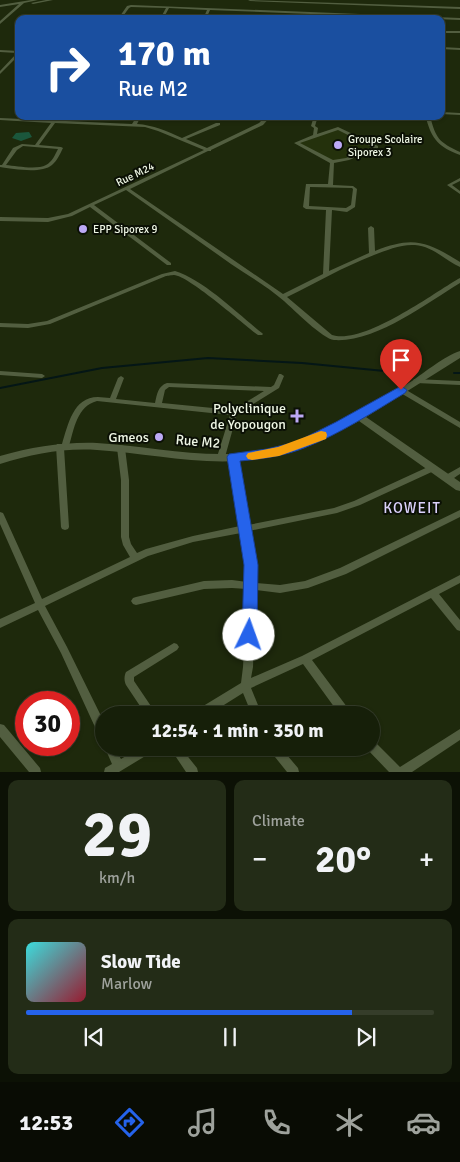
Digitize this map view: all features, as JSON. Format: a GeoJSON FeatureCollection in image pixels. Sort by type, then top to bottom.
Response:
{"type":"FeatureCollection","features":[{"type":"Feature","properties":{"kind":"street"},"geometry":{"type":"LineString","coordinates":[[0,6],[36,0]]}},
{"type":"Feature","properties":{"kind":"street"},"geometry":{"type":"LineString","coordinates":[[0,23],[22,2],[51,0]]}},
{"type":"Feature","properties":{"kind":"street"},"geometry":{"type":"LineString","coordinates":[[250,0],[460,8]]}},
{"type":"Feature","properties":{"kind":"street"},"geometry":{"type":"LineString","coordinates":[[409,0],[410,7]]}},
{"type":"Feature","properties":{"kind":"street"},"geometry":{"type":"LineString","coordinates":[[290,15],[292,1]]}},
{"type":"Feature","properties":{"kind":"street"},"geometry":{"type":"LineString","coordinates":[[123,15],[130,7],[352,15]]}},
{"type":"Feature","properties":{"kind":"street"},"geometry":{"type":"LineString","coordinates":[[164,15],[168,8]]}},
{"type":"Feature","properties":{"kind":"street"},"geometry":{"type":"LineString","coordinates":[[206,15],[209,9]]}},
{"type":"Feature","properties":{"kind":"street"},"geometry":{"type":"LineString","coordinates":[[248,15],[249,11]]}},
{"type":"Feature","properties":{"kind":"street"},"geometry":{"type":"LineString","coordinates":[[445,19],[460,19]]}},
{"type":"Feature","properties":{"kind":"street"},"geometry":{"type":"LineString","coordinates":[[445,32],[460,32]]}},
{"type":"Feature","properties":{"kind":"street"},"geometry":{"type":"LineString","coordinates":[[445,48],[460,49]]}},
{"type":"Feature","properties":{"kind":"street"},"geometry":{"type":"LineString","coordinates":[[0,51],[15,52]]}},
{"type":"Feature","properties":{"kind":"street"},"geometry":{"type":"LineString","coordinates":[[0,73],[15,56]]}},
{"type":"Feature","properties":{"kind":"street"},"geometry":{"type":"LineString","coordinates":[[445,113],[460,114]]}},
{"type":"Feature","properties":{"kind":"street"},"geometry":{"type":"LineString","coordinates":[[0,119],[15,120]]}},
{"type":"Feature","properties":{"kind":"street"},"geometry":{"type":"LineString","coordinates":[[22,120],[134,126],[160,130],[209,150]]}},
{"type":"Feature","properties":{"kind":"street"},"geometry":{"type":"LineString","coordinates":[[134,126],[137,120]]}},
{"type":"Feature","properties":{"kind":"street","name":"Rue M24"},"geometry":{"type":"LineString","coordinates":[[0,219],[56,219],[70,215],[209,150],[261,124],[265,120]]}},
{"type":"Feature","properties":{"kind":"street"},"geometry":{"type":"LineString","coordinates":[[315,120],[313,126],[315,127],[315,135]]}},
{"type":"Feature","properties":{"kind":"street"},"geometry":{"type":"LineString","coordinates":[[429,120],[432,133],[438,143],[460,154]]}},
{"type":"Feature","properties":{"kind":"street"},"geometry":{"type":"LineString","coordinates":[[37,145],[54,122]]}},
{"type":"Feature","properties":{"kind":"street"},"geometry":{"type":"LineString","coordinates":[[183,139],[218,124]]}},
{"type":"Feature","properties":{"kind":"street"},"geometry":{"type":"LineString","coordinates":[[315,127],[339,129],[376,147],[332,162],[296,144],[332,129]]}},
{"type":"Feature","properties":{"kind":"street"},"geometry":{"type":"LineString","coordinates":[[26,145],[58,146],[61,148],[50,164],[45,167],[1,166],[16,148],[26,145]]}},
{"type":"Feature","properties":{"kind":"street"},"geometry":{"type":"LineString","coordinates":[[330,186],[332,162]]}},
{"type":"Feature","properties":{"kind":"street"},"geometry":{"type":"LineString","coordinates":[[460,179],[449,185],[460,193]]}},
{"type":"Feature","properties":{"kind":"street"},"geometry":{"type":"LineString","coordinates":[[308,185],[330,186],[354,188],[353,206],[348,210],[306,206],[308,185]]}},
{"type":"Feature","properties":{"kind":"street"},"geometry":{"type":"LineString","coordinates":[[127,189],[283,297],[333,338],[349,338],[370,332],[460,280]]}},
{"type":"Feature","properties":{"kind":"street"},"geometry":{"type":"LineString","coordinates":[[92,206],[169,264]]}},
{"type":"Feature","properties":{"kind":"street"},"geometry":{"type":"LineString","coordinates":[[326,276],[329,209]]}},
{"type":"Feature","properties":{"kind":"street"},"geometry":{"type":"LineString","coordinates":[[371,228],[372,254]]}},
{"type":"Feature","properties":{"kind":"street"},"geometry":{"type":"LineString","coordinates":[[283,297],[372,254],[398,244],[415,243],[429,247],[460,265]]}},
{"type":"Feature","properties":{"kind":"street"},"geometry":{"type":"LineString","coordinates":[[0,325],[28,326],[48,323],[164,275],[175,273],[186,278],[215,298],[260,334]]}},
{"type":"Feature","properties":{"kind":"street","name":"Rue M2"},"geometry":{"type":"LineString","coordinates":[[0,460],[33,450],[63,446],[121,448],[221,457],[267,454],[300,445],[359,416],[460,354]]}},
{"type":"Feature","properties":{"kind":"street"},"geometry":{"type":"LineString","coordinates":[[0,373],[42,376]]}},
{"type":"Feature","properties":{"kind":"street"},"geometry":{"type":"LineString","coordinates":[[65,527],[63,446],[81,404],[91,399],[112,400],[234,413],[274,389],[279,383],[280,376]]}},
{"type":"Feature","properties":{"kind":"street"},"geometry":{"type":"LineString","coordinates":[[112,400],[121,378]]}},
{"type":"Feature","properties":{"kind":"street"},"geometry":{"type":"LineString","coordinates":[[416,381],[460,383]]}},
{"type":"Feature","properties":{"kind":"street"},"geometry":{"type":"LineString","coordinates":[[158,405],[162,389],[167,384],[274,389]]}},
{"type":"Feature","properties":{"kind":"street"},"geometry":{"type":"LineString","coordinates":[[401,390],[460,424]]}},
{"type":"Feature","properties":{"kind":"street"},"geometry":{"type":"LineString","coordinates":[[221,457],[234,413]]}},
{"type":"Feature","properties":{"kind":"street"},"geometry":{"type":"LineString","coordinates":[[359,416],[460,488]]}},
{"type":"Feature","properties":{"kind":"street"},"geometry":{"type":"LineString","coordinates":[[121,448],[125,480],[125,537],[127,545],[135,558]]}},
{"type":"Feature","properties":{"kind":"street"},"geometry":{"type":"LineString","coordinates":[[233,457],[251,565],[252,586],[248,667],[245,686],[253,706]]}},
{"type":"Feature","properties":{"kind":"street"},"geometry":{"type":"LineString","coordinates":[[0,624],[135,558],[193,539],[334,511],[357,503],[433,468]]}},
{"type":"Feature","properties":{"kind":"street"},"geometry":{"type":"LineString","coordinates":[[447,478],[460,470]]}},
{"type":"Feature","properties":{"kind":"street"},"geometry":{"type":"LineString","coordinates":[[136,601],[204,585],[252,586],[280,589],[317,581],[460,513]]}},
{"type":"Feature","properties":{"kind":"street"},"geometry":{"type":"LineString","coordinates":[[0,515],[40,605],[95,715]]}},
{"type":"Feature","properties":{"kind":"street"},"geometry":{"type":"LineString","coordinates":[[213,706],[245,686],[306,659],[460,578]]}},
{"type":"Feature","properties":{"kind":"street"},"geometry":{"type":"LineString","coordinates":[[432,593],[460,627]]}},
{"type":"Feature","properties":{"kind":"street"},"geometry":{"type":"LineString","coordinates":[[146,706],[129,682],[129,675],[174,647]]}},
{"type":"Feature","properties":{"kind":"street"},"geometry":{"type":"LineString","coordinates":[[306,659],[340,706]]}},
{"type":"Feature","properties":{"kind":"street"},"geometry":{"type":"LineString","coordinates":[[0,729],[36,772]]}},
{"type":"Feature","properties":{"kind":"street"},"geometry":{"type":"LineString","coordinates":[[402,772],[460,734]]}},
{"type":"Feature","properties":{"kind":"street"},"geometry":{"type":"LineString","coordinates":[[380,755],[397,772]]}},
{"type":"Feature","properties":{"kind":"street"},"geometry":{"type":"LineString","coordinates":[[114,756],[119,766]]}},
{"type":"Feature","properties":{"kind":"street"},"geometry":{"type":"LineString","coordinates":[[109,772],[135,756]]}},
{"type":"Feature","properties":{"kind":"street"},"geometry":{"type":"LineString","coordinates":[[181,756],[193,772]]}},
{"type":"Feature","properties":{"kind":"street"},"geometry":{"type":"LineString","coordinates":[[281,756],[294,772]]}},
{"type":"Feature","properties":{"kind":"shaded area","name":"Groupe Scolaire Siporex 3"},"geometry":{"type":"Polygon","coordinates":[[[338,128],[375,147],[334,161],[299,143],[338,128]]]}},
{"type":"Feature","properties":{"kind":"building"},"geometry":{"type":"Polygon","coordinates":[[[29,132],[32,137],[21,141],[12,138],[16,133],[29,132]]]}},
{"type":"Feature","properties":{"kind":"waterway"},"geometry":{"type":"LineString","coordinates":[[0,388],[102,368],[208,358],[302,363],[405,373]]}},
{"type":"Feature","properties":{"kind":"waterway"},"geometry":{"type":"LineString","coordinates":[[454,373],[460,373]]}},
{"type":"Feature","properties":{"kind":"slow traffic"},"geometry":{"type":"LineString","coordinates":[[252,456],[300,445],[321,435]]}},
{"type":"Feature","properties":{"kind":"place","name":"Groupe Scolaire Siporex 3"},"geometry":{"type":"Point","coordinates":[338,145]}},
{"type":"Feature","properties":{"kind":"place","name":"EPP Siporex 9"},"geometry":{"type":"Point","coordinates":[83,229]}},
{"type":"Feature","properties":{"kind":"place","name":"Polyclinique de Yopougon"},"geometry":{"type":"Point","coordinates":[297,416]}},
{"type":"Feature","properties":{"kind":"place","name":"Gmeos"},"geometry":{"type":"Point","coordinates":[159,437]}},
{"type":"Feature","properties":{"kind":"district","name":"KOWEIT"},"geometry":{"type":"Point","coordinates":[412,508]}},
{"type":"Feature","properties":{"kind":"route"},"geometry":{"type":"LineString","coordinates":[[249,635],[251,565],[233,457],[267,454],[300,445],[359,416],[401,390]]}}]}
